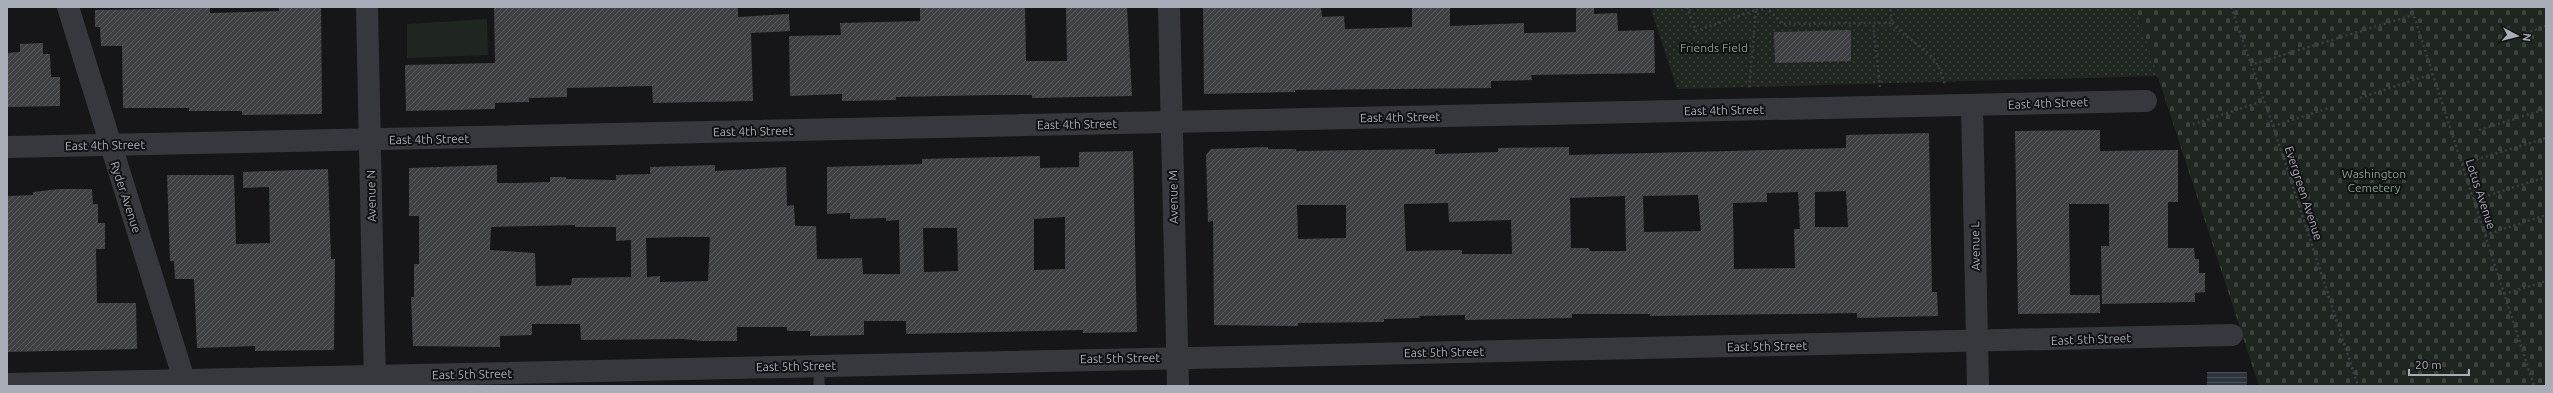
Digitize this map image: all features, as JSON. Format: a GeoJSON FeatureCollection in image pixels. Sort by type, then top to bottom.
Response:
{"type":"FeatureCollection","features":[{"type":"Feature","properties":{"kind":"street","name":"Ryder Avenue"},"geometry":{"type":"LineString","coordinates":[[68,7],[185,383]]}},
{"type":"Feature","properties":{"kind":"street","name":"Avenue N"},"geometry":{"type":"LineString","coordinates":[[367,7],[375,381]]}},
{"type":"Feature","properties":{"kind":"street","name":"Avenue M"},"geometry":{"type":"LineString","coordinates":[[1169,7],[1178,386]]}},
{"type":"Feature","properties":{"kind":"street","name":"East 4th Street"},"geometry":{"type":"LineString","coordinates":[[7,147],[2146,101]]}},
{"type":"Feature","properties":{"kind":"street","name":"Avenue L"},"geometry":{"type":"LineString","coordinates":[[1972,105],[1978,386]]}},
{"type":"Feature","properties":{"kind":"street","name":"East 5th Street"},"geometry":{"type":"LineString","coordinates":[[7,384],[819,376],[1178,357],[1977,342],[2232,335]]}},
{"type":"Feature","properties":{"kind":"path"},"geometry":{"type":"LineString","coordinates":[[1687,7],[1696,31],[1766,7],[1782,24],[1892,23]]}},
{"type":"Feature","properties":{"kind":"path"},"geometry":{"type":"LineString","coordinates":[[1890,7],[1892,23],[1899,31],[1919,43],[1934,60],[1943,74],[1947,91]]}},
{"type":"Feature","properties":{"kind":"path","name":"Evergreen Avenue"},"geometry":{"type":"LineString","coordinates":[[2231,7],[2273,126],[2358,386]]}},
{"type":"Feature","properties":{"kind":"path","name":"Lotus Avenue"},"geometry":{"type":"LineString","coordinates":[[2410,7],[2534,386]]}},
{"type":"Feature","properties":{"kind":"path"},"geometry":{"type":"LineString","coordinates":[[1749,92],[1756,10]]}},
{"type":"Feature","properties":{"kind":"path"},"geometry":{"type":"LineString","coordinates":[[2250,64],[2413,15]]}},
{"type":"Feature","properties":{"kind":"path"},"geometry":{"type":"LineString","coordinates":[[1873,23],[1880,90]]}},
{"type":"Feature","properties":{"kind":"path"},"geometry":{"type":"LineString","coordinates":[[2524,28],[2526,33],[2546,26]]}},
{"type":"Feature","properties":{"kind":"path"},"geometry":{"type":"LineString","coordinates":[[2360,98],[2432,74]]}},
{"type":"Feature","properties":{"kind":"path"},"geometry":{"type":"LineString","coordinates":[[2188,126],[2263,101]]}},
{"type":"Feature","properties":{"kind":"path"},"geometry":{"type":"LineString","coordinates":[[2273,126],[2329,108]]}},
{"type":"Feature","properties":{"kind":"path"},"geometry":{"type":"LineString","coordinates":[[2479,130],[2546,109]]}},
{"type":"Feature","properties":{"kind":"path"},"geometry":{"type":"LineString","coordinates":[[2462,164],[2546,138]]}},
{"type":"Feature","properties":{"kind":"path"},"geometry":{"type":"LineString","coordinates":[[2474,200],[2546,177]]}},
{"type":"Feature","properties":{"kind":"path"},"geometry":{"type":"LineString","coordinates":[[2485,235],[2546,215]]}},
{"type":"Feature","properties":{"kind":"path"},"geometry":{"type":"LineString","coordinates":[[2504,294],[2546,281]]}},
{"type":"Feature","properties":{"kind":"green space","name":"Friends Field"},"geometry":{"type":"Polygon","coordinates":[[[1650,7],[2135,7],[2158,76],[1677,89],[1650,7]]]}},
{"type":"Feature","properties":{"kind":"green space","name":"Washington Cemetery"},"geometry":{"type":"Polygon","coordinates":[[[2135,7],[2546,7],[2546,386],[2259,386],[2135,7]]]}},
{"type":"Feature","properties":{"kind":"green space"},"geometry":{"type":"Polygon","coordinates":[[[487,19],[488,55],[407,58],[407,24],[487,19]]]}},
{"type":"Feature","properties":{"kind":"shaded area"},"geometry":{"type":"Polygon","coordinates":[[[2207,372],[2247,372],[2247,386],[2207,386],[2207,372]]]}},
{"type":"Feature","properties":{"kind":"building"},"geometry":{"type":"Polygon","coordinates":[[[279,7],[321,7],[322,114],[242,115],[242,111],[189,111],[189,108],[123,108],[122,46],[101,46],[100,27],[95,27],[95,10],[210,8],[210,13],[279,11],[279,7]]]}},
{"type":"Feature","properties":{"kind":"building"},"geometry":{"type":"Polygon","coordinates":[[[494,7],[738,7],[738,17],[789,14],[790,31],[751,33],[753,101],[653,103],[652,86],[567,88],[567,97],[529,98],[529,102],[495,103],[495,109],[406,111],[405,65],[495,63],[494,7]]]}},
{"type":"Feature","properties":{"kind":"building"},"geometry":{"type":"Polygon","coordinates":[[[920,7],[1025,7],[1026,61],[1067,61],[1066,7],[1127,7],[1132,96],[1032,98],[1032,95],[992,95],[896,97],[896,100],[842,101],[842,94],[790,96],[789,36],[841,35],[840,23],[920,21],[920,7]]]}},
{"type":"Feature","properties":{"kind":"building"},"geometry":{"type":"Polygon","coordinates":[[[1203,7],[1321,7],[1322,17],[1344,16],[1345,29],[1412,27],[1412,7],[1450,7],[1450,26],[1524,23],[1524,33],[1576,32],[1576,7],[1594,7],[1594,14],[1617,13],[1618,31],[1654,30],[1655,73],[1531,75],[1532,80],[1491,81],[1491,88],[1295,90],[1295,92],[1204,94],[1203,7]]]}},
{"type":"Feature","properties":{"kind":"building"},"geometry":{"type":"Polygon","coordinates":[[[1851,30],[1851,61],[1775,63],[1774,32],[1851,30]]]}},
{"type":"Feature","properties":{"kind":"building"},"geometry":{"type":"Polygon","coordinates":[[[43,43],[43,54],[50,54],[51,77],[60,77],[60,106],[7,107],[7,53],[20,52],[20,44],[43,43]]]}},
{"type":"Feature","properties":{"kind":"building"},"geometry":{"type":"Polygon","coordinates":[[[2100,130],[2100,151],[2178,150],[2178,202],[2168,202],[2168,248],[2194,248],[2195,259],[2199,259],[2199,273],[2205,273],[2205,292],[2195,293],[2195,302],[2102,304],[2101,246],[2109,246],[2109,204],[2069,204],[2070,295],[2100,295],[2100,313],[2018,314],[2015,131],[2100,130]]]}},
{"type":"Feature","properties":{"kind":"building"},"geometry":{"type":"Polygon","coordinates":[[[1929,133],[1932,292],[1937,292],[1938,316],[1857,318],[1857,313],[1650,316],[1650,314],[1572,314],[1572,318],[1465,320],[1465,315],[1419,316],[1420,318],[1384,319],[1384,322],[1298,323],[1298,326],[1214,325],[1213,221],[1208,222],[1206,155],[1211,149],[1268,147],[1268,149],[1296,149],[1296,151],[1435,149],[1435,154],[1498,152],[1498,148],[1569,147],[1569,155],[1846,148],[1846,135],[1929,133]],[[1846,191],[1815,192],[1815,227],[1848,227],[1846,191]],[[1798,192],[1767,193],[1767,202],[1733,203],[1734,269],[1795,268],[1794,229],[1800,229],[1798,192]],[[1698,195],[1643,196],[1644,232],[1701,231],[1698,195]],[[1625,196],[1570,198],[1571,248],[1589,248],[1590,251],[1626,251],[1625,196]],[[1448,203],[1404,204],[1406,251],[1462,250],[1462,254],[1512,254],[1511,220],[1449,222],[1448,203]],[[1297,205],[1298,239],[1346,238],[1346,205],[1297,205]]]}},
{"type":"Feature","properties":{"kind":"building"},"geometry":{"type":"Polygon","coordinates":[[[1133,151],[1137,332],[1083,333],[1083,330],[906,334],[906,321],[864,321],[864,335],[810,336],[810,331],[787,331],[787,327],[737,327],[737,341],[701,341],[683,339],[581,340],[580,324],[532,324],[532,335],[500,336],[500,347],[413,346],[411,297],[414,297],[414,264],[419,264],[419,216],[409,216],[409,168],[497,165],[497,183],[516,183],[550,182],[550,177],[566,177],[566,179],[616,180],[616,175],[650,174],[650,167],[715,165],[715,171],[786,167],[787,206],[794,205],[795,226],[816,226],[817,259],[862,258],[863,274],[900,274],[899,220],[886,221],[886,218],[850,219],[850,213],[827,214],[827,167],[922,164],[922,159],[1040,156],[1040,168],[1079,167],[1079,152],[1133,151]],[[1065,217],[1034,219],[1034,270],[1065,269],[1065,217]],[[575,225],[491,227],[490,250],[535,253],[536,286],[571,285],[572,278],[631,277],[631,240],[616,241],[616,227],[575,227],[575,225]],[[923,228],[924,272],[958,271],[957,228],[923,228]],[[710,237],[646,238],[647,277],[660,276],[660,282],[708,281],[710,237]]]}},
{"type":"Feature","properties":{"kind":"building"},"geometry":{"type":"Polygon","coordinates":[[[328,169],[331,259],[335,259],[334,350],[255,351],[255,346],[197,348],[194,279],[175,279],[174,261],[170,261],[167,175],[234,175],[236,244],[270,243],[269,187],[243,188],[243,172],[328,169]]]}},
{"type":"Feature","properties":{"kind":"building"},"geometry":{"type":"Polygon","coordinates":[[[59,189],[92,189],[93,204],[98,204],[98,223],[105,223],[105,249],[96,249],[97,303],[136,303],[137,349],[7,352],[7,196],[33,195],[33,192],[59,189]]]}}]}
